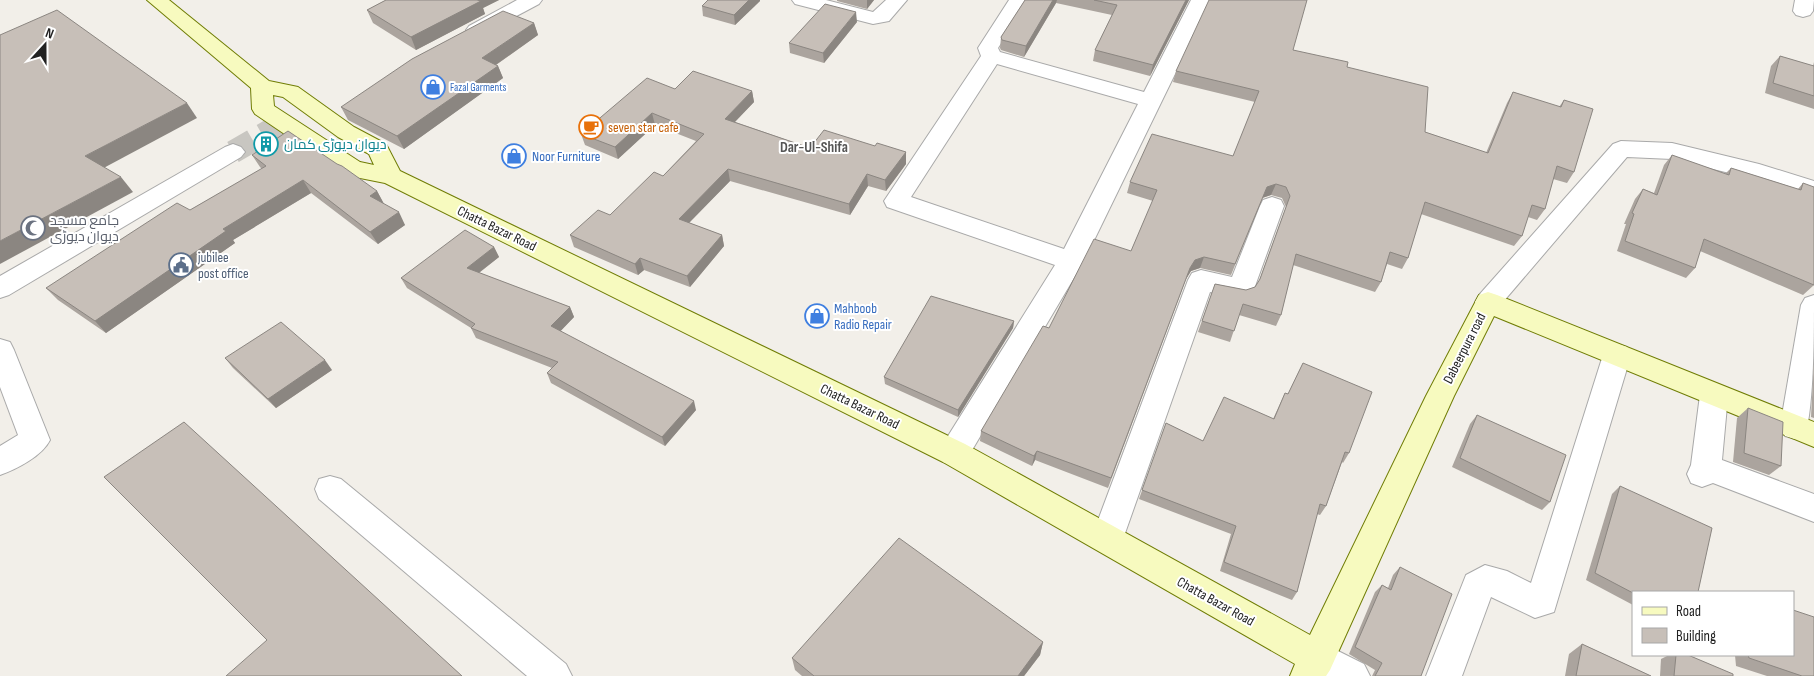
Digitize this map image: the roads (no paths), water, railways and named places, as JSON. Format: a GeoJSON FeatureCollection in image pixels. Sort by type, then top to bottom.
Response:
{"type":"FeatureCollection","features":[{"type":"Feature","properties":{"kind":"street"},"geometry":{"type":"LineString","coordinates":[[157,0],[262,86],[290,92],[337,115],[378,149],[391,176]]}},
{"type":"Feature","properties":{"kind":"street"},"geometry":{"type":"LineString","coordinates":[[462,37],[532,0]]}},
{"type":"Feature","properties":{"kind":"street"},"geometry":{"type":"LineString","coordinates":[[802,0],[873,18],[882,17],[897,0]]}},
{"type":"Feature","properties":{"kind":"street"},"geometry":{"type":"LineString","coordinates":[[1019,0],[988,48],[992,56],[1151,101]]}},
{"type":"Feature","properties":{"kind":"street"},"geometry":{"type":"LineString","coordinates":[[954,453],[1072,261],[1201,0]]}},
{"type":"Feature","properties":{"kind":"street"},"geometry":{"type":"LineString","coordinates":[[992,56],[896,201],[1072,261]]}},
{"type":"Feature","properties":{"kind":"street","name":"Chatta Bazar Road"},"geometry":{"type":"LineString","coordinates":[[262,86],[263,109],[353,169],[391,176],[954,453],[1107,539],[1313,667]]}},
{"type":"Feature","properties":{"kind":"street"},"geometry":{"type":"LineString","coordinates":[[1488,302],[1621,149],[1672,151],[1759,172],[1814,190]]}},
{"type":"Feature","properties":{"kind":"street"},"geometry":{"type":"LineString","coordinates":[[0,288],[234,152]]}},
{"type":"Feature","properties":{"kind":"street"},"geometry":{"type":"LineString","coordinates":[[1107,539],[1201,280],[1241,289],[1272,206]]}},
{"type":"Feature","properties":{"kind":"street","name":"Dabeerpura road"},"geometry":{"type":"LineString","coordinates":[[1313,667],[1440,396],[1488,302],[1805,431]]}},
{"type":"Feature","properties":{"kind":"street"},"geometry":{"type":"LineString","coordinates":[[1805,431],[1814,305]]}},
{"type":"Feature","properties":{"kind":"street"},"geometry":{"type":"LineString","coordinates":[[0,350],[35,440],[0,462]]}},
{"type":"Feature","properties":{"kind":"street"},"geometry":{"type":"LineString","coordinates":[[1444,676],[1478,586],[1484,580],[1495,582],[1535,602],[1542,601],[1617,355]]}},
{"type":"Feature","properties":{"kind":"street"},"geometry":{"type":"LineString","coordinates":[[1714,395],[1704,471],[1814,508]]}},
{"type":"Feature","properties":{"kind":"street"},"geometry":{"type":"LineString","coordinates":[[330,489],[554,676]]}},
{"type":"Feature","properties":{"kind":"street"},"geometry":{"type":"LineString","coordinates":[[1313,667],[1352,676]]}},
{"type":"Feature","properties":{"kind":"tunnel"},"geometry":{"type":"LineString","coordinates":[[233,152],[283,123]]}},
{"type":"Feature","properties":{"kind":"place","name":"Fazal Garments"},"geometry":{"type":"Point","coordinates":[433,87]}},
{"type":"Feature","properties":{"kind":"place","name":"seven star cafe"},"geometry":{"type":"Point","coordinates":[591,127]}},
{"type":"Feature","properties":{"kind":"place","name":"دیوان دیوڑی کمان"},"geometry":{"type":"Point","coordinates":[266,144]}},
{"type":"Feature","properties":{"kind":"place","name":"Noor Furniture"},"geometry":{"type":"Point","coordinates":[514,156]}},
{"type":"Feature","properties":{"kind":"place","name":"جامع مسجد دیوان دیوڑی"},"geometry":{"type":"Point","coordinates":[33,228]}},
{"type":"Feature","properties":{"kind":"place","name":"jubilee post office"},"geometry":{"type":"Point","coordinates":[181,265]}},
{"type":"Feature","properties":{"kind":"place","name":"Mahboob Radio Repair"},"geometry":{"type":"Point","coordinates":[817,316]}},
{"type":"Feature","properties":{"kind":"district","name":"Dar-Ul-Shifa"},"geometry":{"type":"Point","coordinates":[814,147]}}]}
